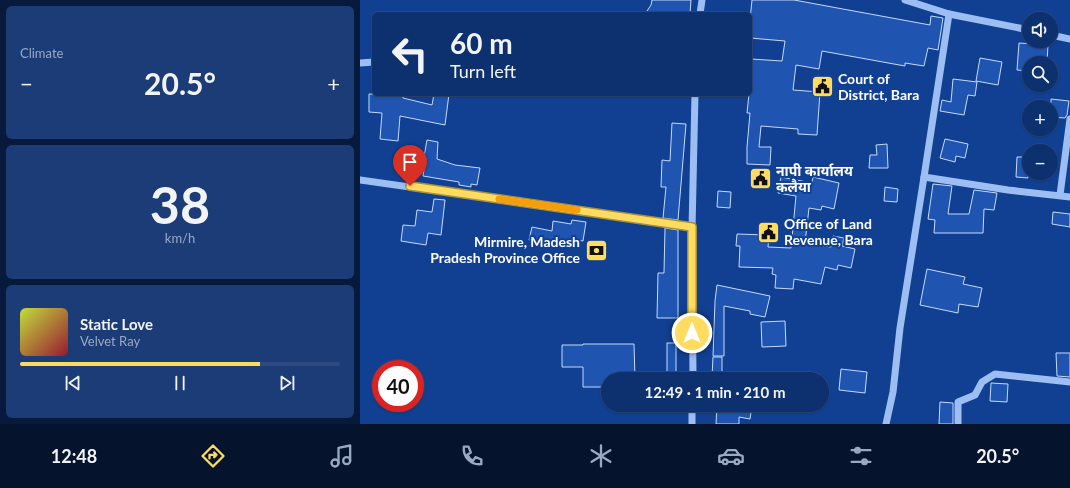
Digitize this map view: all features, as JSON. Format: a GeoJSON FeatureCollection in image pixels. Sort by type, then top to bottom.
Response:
{"type":"FeatureCollection","features":[{"type":"Feature","properties":{"kind":"street"},"geometry":{"type":"LineString","coordinates":[[700,12],[702,0]]}},
{"type":"Feature","properties":{"kind":"street"},"geometry":{"type":"LineString","coordinates":[[905,0],[949,14],[1022,29]]}},
{"type":"Feature","properties":{"kind":"street"},"geometry":{"type":"LineString","coordinates":[[886,424],[893,392],[900,328],[949,14]]}},
{"type":"Feature","properties":{"kind":"street"},"geometry":{"type":"LineString","coordinates":[[1058,36],[1070,39]]}},
{"type":"Feature","properties":{"kind":"street"},"geometry":{"type":"LineString","coordinates":[[360,63],[372,62]]}},
{"type":"Feature","properties":{"kind":"street"},"geometry":{"type":"LineString","coordinates":[[693,372],[692,227],[694,96]]}},
{"type":"Feature","properties":{"kind":"street"},"geometry":{"type":"LineString","coordinates":[[1060,195],[1070,119]]}},
{"type":"Feature","properties":{"kind":"street"},"geometry":{"type":"LineString","coordinates":[[924,177],[1008,190],[1070,197]]}},
{"type":"Feature","properties":{"kind":"street"},"geometry":{"type":"LineString","coordinates":[[360,180],[692,227]]}},
{"type":"Feature","properties":{"kind":"street"},"geometry":{"type":"LineString","coordinates":[[958,424],[958,402],[975,395],[982,382],[995,374],[1070,382]]}},
{"type":"Feature","properties":{"kind":"street"},"geometry":{"type":"LineString","coordinates":[[692,412],[692,424]]}},
{"type":"Feature","properties":{"kind":"building"},"geometry":{"type":"Polygon","coordinates":[[[652,0],[691,0],[690,12],[646,12],[651,5],[652,0]]]}},
{"type":"Feature","properties":{"kind":"building"},"geometry":{"type":"Polygon","coordinates":[[[752,0],[794,0],[930,25],[931,16],[943,18],[938,50],[928,48],[924,66],[905,63],[905,66],[822,51],[819,69],[796,65],[793,90],[820,92],[817,135],[798,134],[798,129],[761,126],[759,147],[771,147],[770,165],[747,164],[750,113],[747,113],[749,96],[752,96],[752,59],[782,61],[785,41],[752,38],[751,12],[752,0]]]}},
{"type":"Feature","properties":{"kind":"building"},"geometry":{"type":"Polygon","coordinates":[[[1019,43],[1022,43],[1022,48],[1048,48],[1047,56],[1022,56],[1022,70],[1017,70],[1019,43]]]}},
{"type":"Feature","properties":{"kind":"building"},"geometry":{"type":"Polygon","coordinates":[[[980,58],[1002,62],[998,85],[976,81],[980,58]]]}},
{"type":"Feature","properties":{"kind":"building"},"geometry":{"type":"Polygon","coordinates":[[[953,79],[977,82],[975,96],[968,95],[964,115],[940,111],[942,100],[951,102],[953,79]]]}},
{"type":"Feature","properties":{"kind":"building"},"geometry":{"type":"Polygon","coordinates":[[[369,94],[372,94],[372,96],[403,96],[403,98],[432,105],[434,96],[449,96],[445,125],[400,116],[398,141],[380,139],[382,113],[369,112],[369,94]]]}},
{"type":"Feature","properties":{"kind":"building"},"geometry":{"type":"Polygon","coordinates":[[[1051,99],[1069,101],[1067,115],[1065,118],[1058,118],[1058,100],[1051,99]]]}},
{"type":"Feature","properties":{"kind":"building"},"geometry":{"type":"Polygon","coordinates":[[[672,123],[686,124],[678,220],[663,218],[666,187],[661,187],[662,160],[670,161],[672,123]]]}},
{"type":"Feature","properties":{"kind":"building"},"geometry":{"type":"Polygon","coordinates":[[[945,139],[968,144],[965,158],[956,156],[955,162],[940,158],[945,139]]]}},
{"type":"Feature","properties":{"kind":"building"},"geometry":{"type":"Polygon","coordinates":[[[427,140],[438,142],[437,159],[455,165],[480,168],[477,185],[471,184],[471,187],[459,185],[459,182],[423,176],[427,140]]]}},
{"type":"Feature","properties":{"kind":"building"},"geometry":{"type":"Polygon","coordinates":[[[887,144],[888,168],[869,168],[870,155],[877,155],[876,145],[887,144]]]}},
{"type":"Feature","properties":{"kind":"building"},"geometry":{"type":"Polygon","coordinates":[[[1017,157],[1022,157],[1022,178],[1016,177],[1017,157]]]}},
{"type":"Feature","properties":{"kind":"building"},"geometry":{"type":"Polygon","coordinates":[[[781,177],[812,183],[813,177],[839,183],[834,209],[822,206],[821,210],[809,208],[805,243],[831,247],[833,236],[844,238],[842,246],[855,249],[851,268],[838,265],[837,270],[825,267],[821,284],[794,279],[793,289],[775,288],[776,275],[772,274],[773,268],[739,267],[740,246],[736,246],[737,234],[769,235],[768,247],[791,248],[796,196],[778,193],[781,177]]]}},
{"type":"Feature","properties":{"kind":"building"},"geometry":{"type":"Polygon","coordinates":[[[933,184],[952,186],[948,214],[969,214],[974,190],[997,193],[994,210],[984,209],[983,233],[934,233],[935,220],[928,219],[933,184]]]}},
{"type":"Feature","properties":{"kind":"building"},"geometry":{"type":"Polygon","coordinates":[[[885,187],[898,189],[897,202],[884,201],[885,187]]]}},
{"type":"Feature","properties":{"kind":"building"},"geometry":{"type":"Polygon","coordinates":[[[718,191],[731,192],[730,208],[717,207],[718,191]]]}},
{"type":"Feature","properties":{"kind":"building"},"geometry":{"type":"Polygon","coordinates":[[[434,199],[445,200],[441,235],[428,233],[426,245],[401,241],[403,225],[415,226],[417,210],[432,212],[434,199]]]}},
{"type":"Feature","properties":{"kind":"building"},"geometry":{"type":"Polygon","coordinates":[[[1053,212],[1070,214],[1070,227],[1052,224],[1053,212]]]}},
{"type":"Feature","properties":{"kind":"building"},"geometry":{"type":"Polygon","coordinates":[[[572,220],[586,222],[583,241],[568,239],[566,246],[529,240],[532,227],[552,231],[553,221],[571,224],[572,220]]]}},
{"type":"Feature","properties":{"kind":"building"},"geometry":{"type":"Polygon","coordinates":[[[665,228],[678,230],[678,318],[657,318],[658,273],[664,273],[665,228]]]}},
{"type":"Feature","properties":{"kind":"building"},"geometry":{"type":"Polygon","coordinates":[[[927,269],[965,277],[963,284],[982,288],[978,307],[959,304],[958,313],[920,305],[927,269]]]}},
{"type":"Feature","properties":{"kind":"building"},"geometry":{"type":"Polygon","coordinates":[[[717,285],[770,296],[765,317],[750,314],[750,311],[724,306],[724,356],[713,356],[717,285]]]}},
{"type":"Feature","properties":{"kind":"building"},"geometry":{"type":"Polygon","coordinates":[[[785,321],[786,346],[762,347],[761,322],[785,321]]]}},
{"type":"Feature","properties":{"kind":"building"},"geometry":{"type":"Polygon","coordinates":[[[667,343],[676,343],[676,372],[667,372],[667,343]]]}},
{"type":"Feature","properties":{"kind":"building"},"geometry":{"type":"Polygon","coordinates":[[[634,344],[635,372],[601,372],[601,387],[583,387],[583,367],[562,367],[562,345],[634,344]]]}},
{"type":"Feature","properties":{"kind":"building"},"geometry":{"type":"Polygon","coordinates":[[[1056,353],[1070,353],[1070,377],[1057,376],[1056,353]]]}},
{"type":"Feature","properties":{"kind":"building"},"geometry":{"type":"Polygon","coordinates":[[[713,357],[722,357],[722,372],[712,372],[713,357]]]}},
{"type":"Feature","properties":{"kind":"building"},"geometry":{"type":"Polygon","coordinates":[[[841,369],[867,372],[865,393],[839,390],[841,369]]]}},
{"type":"Feature","properties":{"kind":"building"},"geometry":{"type":"Polygon","coordinates":[[[991,383],[1008,384],[1007,402],[990,401],[991,383]]]}},
{"type":"Feature","properties":{"kind":"building"},"geometry":{"type":"Polygon","coordinates":[[[940,402],[953,403],[953,424],[939,424],[940,402]]]}},
{"type":"Feature","properties":{"kind":"building"},"geometry":{"type":"Polygon","coordinates":[[[717,412],[751,412],[750,419],[739,417],[739,424],[716,424],[717,412]]]}},
{"type":"Feature","properties":{"kind":"slow traffic"},"geometry":{"type":"LineString","coordinates":[[499,199],[577,210]]}},
{"type":"Feature","properties":{"kind":"place","name":"Court of District, Bara"},"geometry":{"type":"Point","coordinates":[822,87]}},
{"type":"Feature","properties":{"kind":"place","name":"नापी कार्यालय कलैया"},"geometry":{"type":"Point","coordinates":[760,179]}},
{"type":"Feature","properties":{"kind":"place","name":"Office of Land Revenue, Bara"},"geometry":{"type":"Point","coordinates":[768,232]}},
{"type":"Feature","properties":{"kind":"place","name":"Mirmire, Madesh Pradesh Province Office"},"geometry":{"type":"Point","coordinates":[596,250]}},
{"type":"Feature","properties":{"kind":"route"},"geometry":{"type":"LineString","coordinates":[[410,186],[692,227],[692,333]]}}]}
